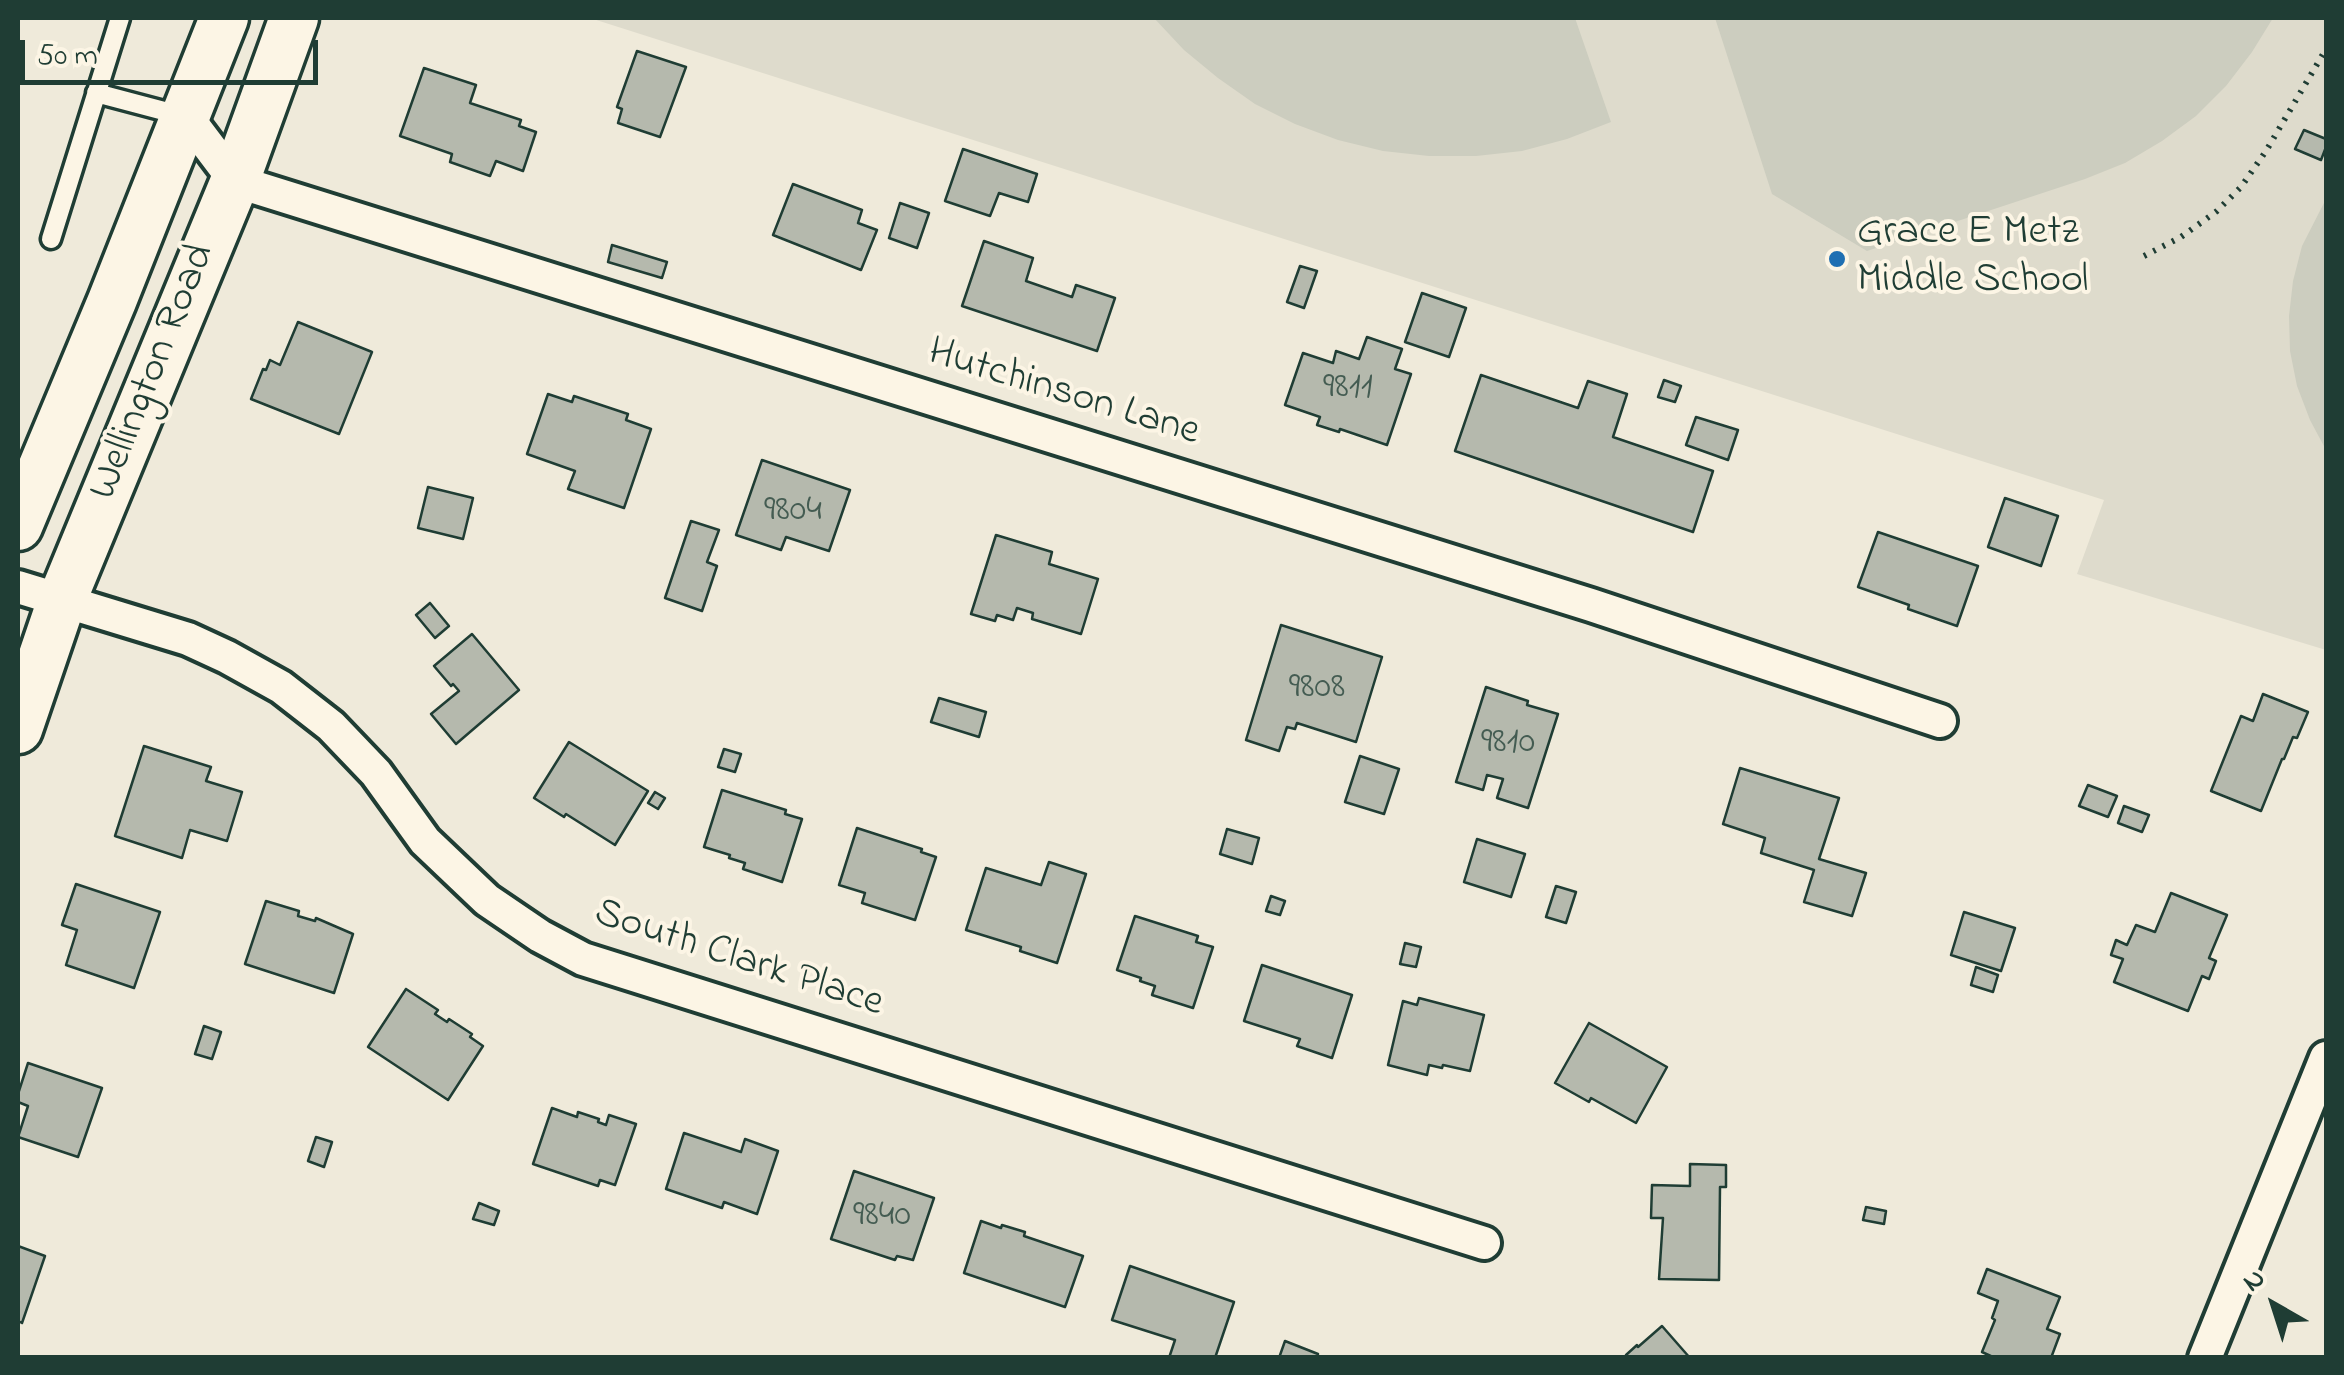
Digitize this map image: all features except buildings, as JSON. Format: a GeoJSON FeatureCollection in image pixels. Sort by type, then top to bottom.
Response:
{"type":"FeatureCollection","features":[{"type":"Feature","properties":{"kind":"main road","name":"Wellington Road"},"geometry":{"type":"LineString","coordinates":[[18,526],[224,18]]}},
{"type":"Feature","properties":{"kind":"main road","name":"Wellington Road"},"geometry":{"type":"LineString","coordinates":[[18,728],[40,593],[235,180],[294,18]]}},
{"type":"Feature","properties":{"kind":"street"},"geometry":{"type":"LineString","coordinates":[[186,116],[235,180]]}},
{"type":"Feature","properties":{"kind":"street","name":"Hutchinson Lane"},"geometry":{"type":"LineString","coordinates":[[235,180],[1592,605],[1940,721]]}},
{"type":"Feature","properties":{"kind":"street","name":"South Clark Place"},"geometry":{"type":"LineString","coordinates":[[40,593],[188,640],[281,686],[331,726],[376,773],[425,841],[467,882],[540,936],[583,960],[1484,1243]]}},
{"type":"Feature","properties":{"kind":"street"},"geometry":{"type":"LineString","coordinates":[[2205,1358],[2326,1058]]}},
{"type":"Feature","properties":{"kind":"lane"},"geometry":{"type":"LineString","coordinates":[[51,239],[120,18]]}},
{"type":"Feature","properties":{"kind":"lane"},"geometry":{"type":"LineString","coordinates":[[204,72],[210,18]]}},
{"type":"Feature","properties":{"kind":"lane"},"geometry":{"type":"LineString","coordinates":[[96,93],[186,116]]}},
{"type":"Feature","properties":{"kind":"path"},"geometry":{"type":"LineString","coordinates":[[2144,256],[2181,238],[2217,211],[2241,186],[2326,50]]}},
{"type":"Feature","properties":{"kind":"shaded area","name":"Grace E Metz Middle School"},"geometry":{"type":"Polygon","coordinates":[[[590,18],[2326,18],[2326,650],[2077,574],[2104,500],[590,18]]]}},
{"type":"Feature","properties":{"kind":"shaded area"},"geometry":{"type":"Polygon","coordinates":[[[1154,18],[1575,18],[1611,122],[1522,151],[1429,156],[1383,151],[1338,140],[1255,104],[1184,50],[1154,18]]]}},
{"type":"Feature","properties":{"kind":"shaded area"},"geometry":{"type":"Polygon","coordinates":[[[1715,18],[2273,18],[2226,86],[2196,116],[2125,163],[1867,251],[1772,194],[1715,18]]]}},
{"type":"Feature","properties":{"kind":"shaded area"},"geometry":{"type":"Polygon","coordinates":[[[2326,199],[2326,450],[2297,386],[2289,316],[2302,246],[2326,199]]]}},
{"type":"Feature","properties":{"kind":"place","name":"Grace E Metz Middle School"},"geometry":{"type":"Point","coordinates":[1837,259]}}]}
